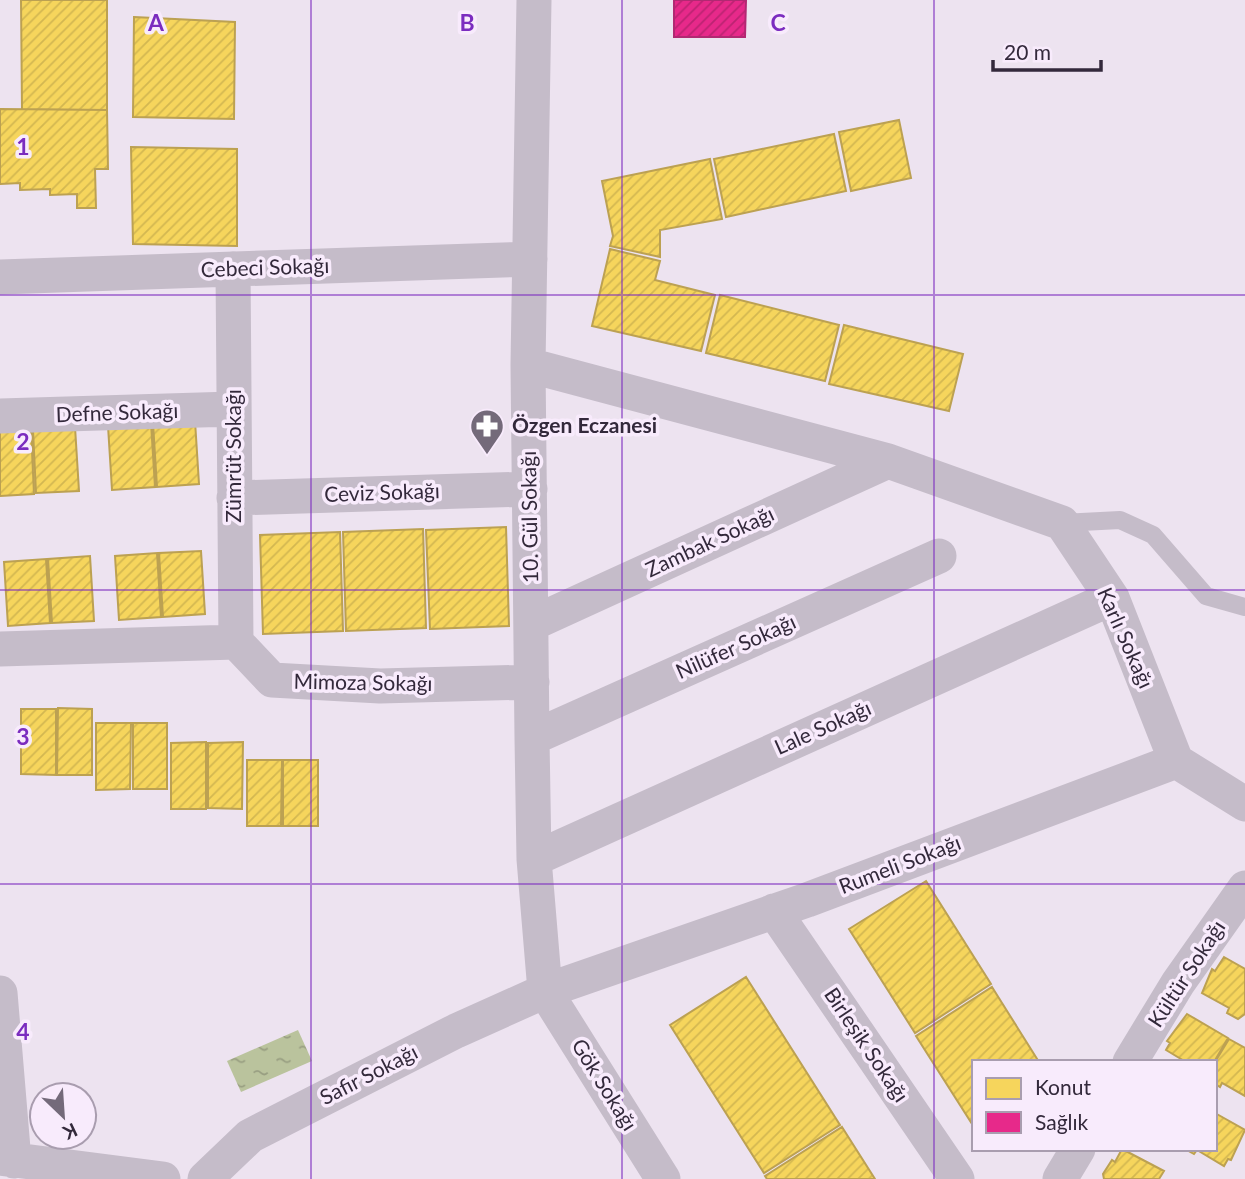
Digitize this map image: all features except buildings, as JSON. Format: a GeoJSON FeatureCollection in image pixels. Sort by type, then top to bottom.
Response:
{"type":"FeatureCollection","features":[{"type":"Feature","properties":{"kind":"street","name":"10. Gül Sokağı"},"geometry":{"type":"LineString","coordinates":[[534,0],[528,365],[532,738],[534,859],[545,991]]}},
{"type":"Feature","properties":{"kind":"street","name":"Cebeci Sokağı"},"geometry":{"type":"LineString","coordinates":[[0,277],[530,259]]}},
{"type":"Feature","properties":{"kind":"street","name":"Zümrüt Sokağı"},"geometry":{"type":"LineString","coordinates":[[233,270],[236,642]]}},
{"type":"Feature","properties":{"kind":"street"},"geometry":{"type":"LineString","coordinates":[[528,365],[888,461],[1062,523]]}},
{"type":"Feature","properties":{"kind":"street","name":"Defne Sokağı"},"geometry":{"type":"LineString","coordinates":[[0,416],[233,410]]}},
{"type":"Feature","properties":{"kind":"street","name":"Zambak Sokağı"},"geometry":{"type":"LineString","coordinates":[[531,624],[888,461]]}},
{"type":"Feature","properties":{"kind":"street","name":"Ceviz Sokağı"},"geometry":{"type":"LineString","coordinates":[[234,498],[530,489]]}},
{"type":"Feature","properties":{"kind":"street","name":"Karlı Sokağı"},"geometry":{"type":"LineString","coordinates":[[1062,523],[1112,598],[1177,761]]}},
{"type":"Feature","properties":{"kind":"street","name":"Nilüfer Sokağı"},"geometry":{"type":"LineString","coordinates":[[532,738],[939,556]]}},
{"type":"Feature","properties":{"kind":"street","name":"Lale Sokağı"},"geometry":{"type":"LineString","coordinates":[[534,859],[1112,598]]}},
{"type":"Feature","properties":{"kind":"street"},"geometry":{"type":"LineString","coordinates":[[0,649],[236,642]]}},
{"type":"Feature","properties":{"kind":"street","name":"Mimoza Sokağı"},"geometry":{"type":"LineString","coordinates":[[236,642],[272,680],[380,687],[532,682]]}},
{"type":"Feature","properties":{"kind":"street"},"geometry":{"type":"LineString","coordinates":[[1177,761],[1245,804]]}},
{"type":"Feature","properties":{"kind":"street","name":"Rumeli Sokağı"},"geometry":{"type":"LineString","coordinates":[[545,991],[774,911],[1177,761]]}},
{"type":"Feature","properties":{"kind":"street","name":"Kültür Sokağı"},"geometry":{"type":"LineString","coordinates":[[1131,1060],[1178,983],[1245,888]]}},
{"type":"Feature","properties":{"kind":"street","name":"Birleşik Sokağı"},"geometry":{"type":"LineString","coordinates":[[774,911],[957,1179]]}},
{"type":"Feature","properties":{"kind":"street","name":"Safir Sokağı"},"geometry":{"type":"LineString","coordinates":[[205,1179],[250,1136],[456,1031],[545,991]]}},
{"type":"Feature","properties":{"kind":"street","name":"Gök Sokağı"},"geometry":{"type":"LineString","coordinates":[[545,991],[663,1179]]}},
{"type":"Feature","properties":{"kind":"street"},"geometry":{"type":"LineString","coordinates":[[0,993],[7,1160],[163,1179]]}},
{"type":"Feature","properties":{"kind":"street"},"geometry":{"type":"LineString","coordinates":[[1060,1179],[1077,1151]]}},
{"type":"Feature","properties":{"kind":"lane"},"geometry":{"type":"LineString","coordinates":[[1062,523],[1120,520],[1153,535],[1206,596],[1245,607]]}},
{"type":"Feature","properties":{"kind":"water"},"geometry":{"type":"Polygon","coordinates":[[[298,1030],[312,1061],[241,1092],[227,1061],[298,1030]]]}},
{"type":"Feature","properties":{"kind":"place","name":"Özgen Eczanesi"},"geometry":{"type":"Point","coordinates":[487,456]}}]}
